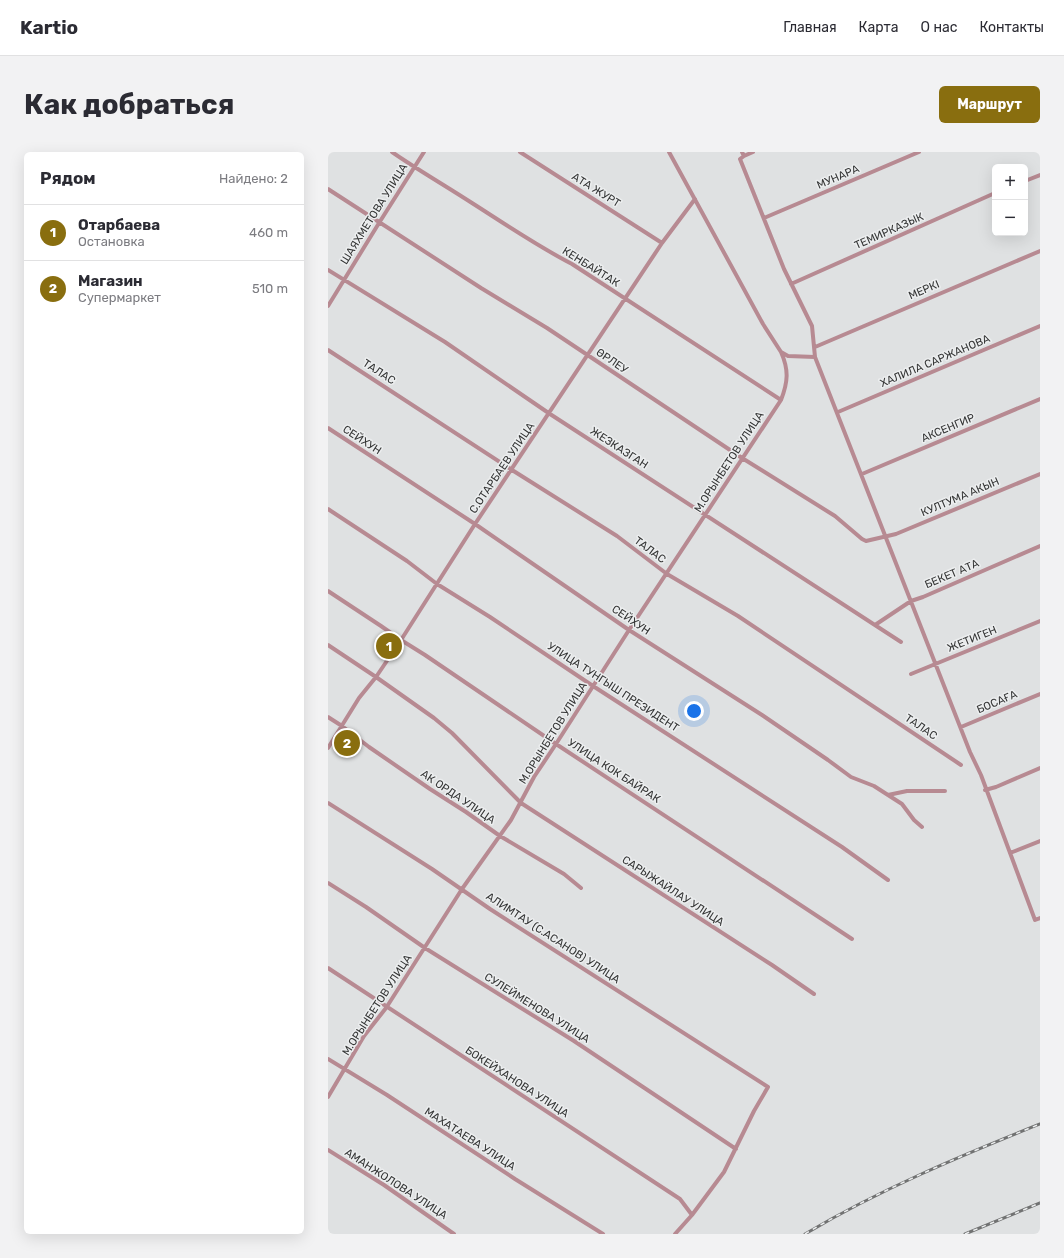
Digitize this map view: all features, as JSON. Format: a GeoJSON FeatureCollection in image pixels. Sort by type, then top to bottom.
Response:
{"type":"FeatureCollection","features":[{"type":"Feature","properties":{"kind":"street","name":"КЕНБАЙТАК"},"geometry":{"type":"LineString","coordinates":[[392,152],[414,168],[470,201],[551,253],[572,264],[781,400]]}},
{"type":"Feature","properties":{"kind":"street","name":"ШАЯХМЕТОВА УЛИЦА"},"geometry":{"type":"LineString","coordinates":[[328,306],[378,223],[424,152]]}},
{"type":"Feature","properties":{"kind":"street","name":"АТА ЖУРТ"},"geometry":{"type":"LineString","coordinates":[[520,152],[662,243]]}},
{"type":"Feature","properties":{"kind":"street","name":"М.ОРЫНБЕТОВ УЛИЦА"},"geometry":{"type":"LineString","coordinates":[[328,1097],[364,1036],[386,1008],[462,889],[511,820],[534,776],[781,400],[785,389],[787,370],[781,352],[763,324],[669,152]]}},
{"type":"Feature","properties":{"kind":"street"},"geometry":{"type":"LineString","coordinates":[[753,152],[743,154],[740,159],[791,284],[812,326],[815,357],[981,775],[985,790],[1035,920],[1040,918]]}},
{"type":"Feature","properties":{"kind":"street","name":"МУНАРА"},"geometry":{"type":"LineString","coordinates":[[764,218],[919,152]]}},
{"type":"Feature","properties":{"kind":"street"},"geometry":{"type":"LineString","coordinates":[[1028,180],[1040,175]]}},
{"type":"Feature","properties":{"kind":"street","name":"ӨРЛЕУ"},"geometry":{"type":"LineString","coordinates":[[328,190],[481,288],[547,328],[742,458],[835,516],[862,539],[866,541],[886,536]]}},
{"type":"Feature","properties":{"kind":"street","name":"ТЕМИРКАЗЫК"},"geometry":{"type":"LineString","coordinates":[[791,284],[992,194]]}},
{"type":"Feature","properties":{"kind":"street","name":"С.ОТАРБАЕВ УЛИЦА"},"geometry":{"type":"LineString","coordinates":[[328,748],[359,698],[376,677],[401,640],[475,524],[550,414],[662,243],[695,200]]}},
{"type":"Feature","properties":{"kind":"street","name":"МЕРКІ"},"geometry":{"type":"LineString","coordinates":[[814,347],[1040,251]]}},
{"type":"Feature","properties":{"kind":"street","name":"ЖЕЗКАЗГАН"},"geometry":{"type":"LineString","coordinates":[[328,270],[445,342],[550,414],[901,642]]}},
{"type":"Feature","properties":{"kind":"street","name":"ХАЛИЛА САРЖАНОВА"},"geometry":{"type":"LineString","coordinates":[[838,412],[1040,326]]}},
{"type":"Feature","properties":{"kind":"street","name":"ТАЛАС"},"geometry":{"type":"LineString","coordinates":[[328,350],[512,470],[617,536],[667,574],[738,616],[961,765]]}},
{"type":"Feature","properties":{"kind":"street"},"geometry":{"type":"LineString","coordinates":[[781,352],[788,356],[815,357]]}},
{"type":"Feature","properties":{"kind":"street","name":"АКСЕНГИР"},"geometry":{"type":"LineString","coordinates":[[862,474],[1040,399]]}},
{"type":"Feature","properties":{"kind":"street","name":"СЕЙХУН"},"geometry":{"type":"LineString","coordinates":[[328,428],[475,524],[629,630],[762,715],[828,760],[850,777],[874,786],[902,804],[914,820],[922,827]]}},
{"type":"Feature","properties":{"kind":"street","name":"КУЛТУМА АКЫН"},"geometry":{"type":"LineString","coordinates":[[886,536],[896,534],[1040,474]]}},
{"type":"Feature","properties":{"kind":"street","name":"УЛИЦА ТУНГЫШ ПРЕЗИДЕНТ"},"geometry":{"type":"LineString","coordinates":[[328,509],[406,561],[437,584],[490,616],[593,686],[842,847],[888,880]]}},
{"type":"Feature","properties":{"kind":"street","name":"БЕКЕТ АТА"},"geometry":{"type":"LineString","coordinates":[[875,625],[911,601],[1040,546]]}},
{"type":"Feature","properties":{"kind":"street","name":"УЛИЦА КОК БАЙРАК"},"geometry":{"type":"LineString","coordinates":[[328,592],[425,655],[556,744],[852,938]]}},
{"type":"Feature","properties":{"kind":"street","name":"ЖЕТИГЕН"},"geometry":{"type":"LineString","coordinates":[[911,674],[1040,621]]}},
{"type":"Feature","properties":{"kind":"street","name":"САРЫЖАЙЛАУ УЛИЦА"},"geometry":{"type":"LineString","coordinates":[[328,646],[376,677],[434,718],[452,733],[521,803],[772,965],[814,994]]}},
{"type":"Feature","properties":{"kind":"street","name":"БОСАҒА"},"geometry":{"type":"LineString","coordinates":[[961,727],[1040,694]]}},
{"type":"Feature","properties":{"kind":"street","name":"АК ОРДА УЛИЦА"},"geometry":{"type":"LineString","coordinates":[[328,717],[369,747],[500,836],[564,874],[581,888]]}},
{"type":"Feature","properties":{"kind":"street"},"geometry":{"type":"LineString","coordinates":[[985,790],[996,787],[1040,768]]}},
{"type":"Feature","properties":{"kind":"street"},"geometry":{"type":"LineString","coordinates":[[888,795],[908,791],[945,791]]}},
{"type":"Feature","properties":{"kind":"street","name":"АЛИМТАУ (С.АСАНОВ) УЛИЦА"},"geometry":{"type":"LineString","coordinates":[[328,804],[768,1087],[754,1111],[736,1149]]}},
{"type":"Feature","properties":{"kind":"street"},"geometry":{"type":"LineString","coordinates":[[1010,853],[1040,841]]}},
{"type":"Feature","properties":{"kind":"street","name":"СУЛЕЙМЕНОВА УЛИЦА"},"geometry":{"type":"LineString","coordinates":[[328,883],[366,907],[425,948],[574,1041],[736,1149]]}},
{"type":"Feature","properties":{"kind":"street","name":"БОКЕЙХАНОВА УЛИЦА"},"geometry":{"type":"LineString","coordinates":[[328,968],[358,987],[386,1008],[680,1199],[692,1215]]}},
{"type":"Feature","properties":{"kind":"street","name":"МАХАТАЕВА УЛИЦА"},"geometry":{"type":"LineString","coordinates":[[328,1059],[387,1095],[515,1179],[603,1234]]}},
{"type":"Feature","properties":{"kind":"street"},"geometry":{"type":"LineString","coordinates":[[676,1234],[724,1172],[736,1149]]}},
{"type":"Feature","properties":{"kind":"street","name":"АМАНЖОЛОВА УЛИЦА"},"geometry":{"type":"LineString","coordinates":[[328,1150],[384,1185],[454,1234]]}},
{"type":"Feature","properties":{"kind":"railway"},"geometry":{"type":"LineString","coordinates":[[805,1234],[833,1218],[920,1174],[1040,1124]]}},
{"type":"Feature","properties":{"kind":"railway"},"geometry":{"type":"LineString","coordinates":[[965,1234],[1040,1203]]}},
{"type":"Feature","properties":{"kind":"place","name":"Отарбаева"},"geometry":{"type":"Point","coordinates":[389,646]}},
{"type":"Feature","properties":{"kind":"place","name":"Магазин"},"geometry":{"type":"Point","coordinates":[347,743]}}]}
